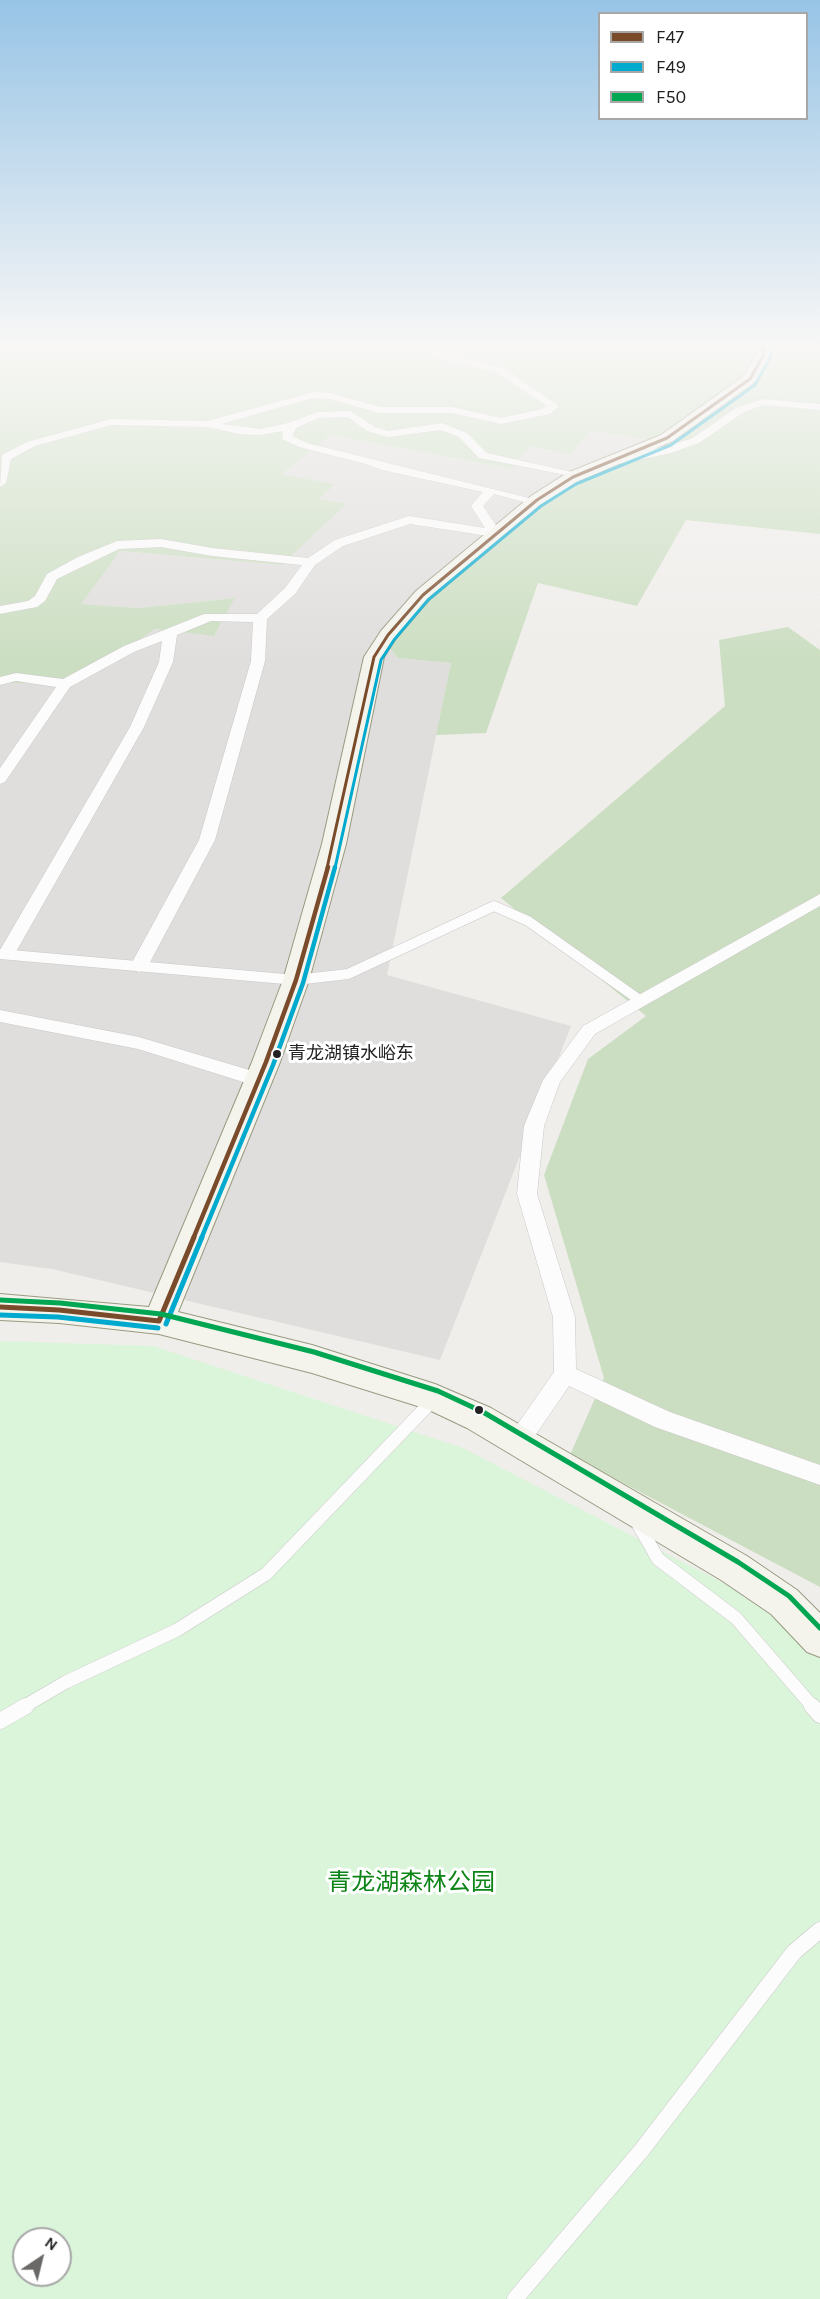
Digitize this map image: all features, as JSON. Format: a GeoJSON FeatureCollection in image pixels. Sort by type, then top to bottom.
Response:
{"type":"FeatureCollection","features":[{"type":"Feature","properties":{"kind":"main road"},"geometry":{"type":"LineString","coordinates":[[159,1321],[259,1080],[296,980],[334,844],[374,657],[404,616],[495,533],[535,501],[577,476],[638,450]]}},
{"type":"Feature","properties":{"kind":"main road"},"geometry":{"type":"LineString","coordinates":[[0,1307],[59,1310],[159,1321],[236,1338],[301,1356],[435,1398],[479,1418],[744,1575],[784,1602],[820,1639]]}},
{"type":"Feature","properties":{"kind":"street"},"geometry":{"type":"LineString","coordinates":[[0,483],[6,457],[22,450]]}},
{"type":"Feature","properties":{"kind":"street"},"geometry":{"type":"LineString","coordinates":[[325,450],[370,461],[382,467],[535,501]]}},
{"type":"Feature","properties":{"kind":"street"},"geometry":{"type":"LineString","coordinates":[[478,450],[483,456],[577,476]]}},
{"type":"Feature","properties":{"kind":"street"},"geometry":{"type":"LineString","coordinates":[[609,463],[669,450]]}},
{"type":"Feature","properties":{"kind":"street"},"geometry":{"type":"LineString","coordinates":[[491,490],[477,506],[495,533]]}},
{"type":"Feature","properties":{"kind":"street"},"geometry":{"type":"LineString","coordinates":[[0,778],[65,684],[129,649],[209,617],[260,618],[290,591],[310,562],[339,543],[409,519],[495,533]]}},
{"type":"Feature","properties":{"kind":"street"},"geometry":{"type":"LineString","coordinates":[[0,610],[33,604],[40,598],[52,577],[82,560],[117,545],[161,543],[212,552],[310,562]]}},
{"type":"Feature","properties":{"kind":"street"},"geometry":{"type":"LineString","coordinates":[[139,966],[207,840],[258,661],[260,618]]}},
{"type":"Feature","properties":{"kind":"street"},"geometry":{"type":"LineString","coordinates":[[4,953],[136,727],[166,662],[170,633]]}},
{"type":"Feature","properties":{"kind":"street"},"geometry":{"type":"LineString","coordinates":[[0,681],[16,678],[65,684]]}},
{"type":"Feature","properties":{"kind":"street"},"geometry":{"type":"LineString","coordinates":[[518,1442],[565,1374],[564,1317],[527,1194],[534,1126],[552,1080],[589,1030],[820,899]]}},
{"type":"Feature","properties":{"kind":"street"},"geometry":{"type":"LineString","coordinates":[[0,1016],[139,1043],[259,1080]]}},
{"type":"Feature","properties":{"kind":"street"},"geometry":{"type":"LineString","coordinates":[[565,1374],[663,1420],[820,1475]]}},
{"type":"Feature","properties":{"kind":"lane"},"geometry":{"type":"LineString","coordinates":[[4,953],[296,980],[348,974],[494,906],[528,921],[641,1001]]}},
{"type":"Feature","properties":{"kind":"lane"},"geometry":{"type":"LineString","coordinates":[[0,1721],[66,1682],[177,1630],[266,1574],[435,1398]]}},
{"type":"Feature","properties":{"kind":"lane"},"geometry":{"type":"LineString","coordinates":[[630,1508],[658,1559],[736,1618],[820,1714]]}},
{"type":"Feature","properties":{"kind":"lane"},"geometry":{"type":"LineString","coordinates":[[515,2299],[641,2151],[794,1952],[820,1930]]}},
{"type":"Feature","properties":{"kind":"shaded area"},"geometry":{"type":"Polygon","coordinates":[[[312,450],[412,450],[512,469],[527,450],[550,450],[570,455],[574,450],[634,450],[398,658],[451,663],[387,975],[571,1026],[440,1360],[52,1269],[0,1262],[0,686],[2,683],[76,684],[155,629],[214,636],[235,598],[139,608],[80,604],[120,551],[282,565],[345,504],[319,499],[334,484],[282,474],[312,450]]]}},
{"type":"Feature","properties":{"kind":"green space"},"geometry":{"type":"Polygon","coordinates":[[[0,450],[312,450],[282,474],[335,484],[319,499],[346,504],[282,565],[120,551],[81,604],[139,608],[235,598],[214,636],[155,629],[76,684],[2,683],[0,686],[0,450]]]}},
{"type":"Feature","properties":{"kind":"green space"},"geometry":{"type":"Polygon","coordinates":[[[412,450],[527,450],[512,469],[412,450]]]}},
{"type":"Feature","properties":{"kind":"green space"},"geometry":{"type":"Polygon","coordinates":[[[550,450],[574,450],[570,455],[550,450]]]}},
{"type":"Feature","properties":{"kind":"green space"},"geometry":{"type":"Polygon","coordinates":[[[625,450],[820,450],[820,534],[686,520],[637,606],[538,583],[486,733],[436,735],[451,663],[398,658],[379,634],[552,489],[625,450]]]}},
{"type":"Feature","properties":{"kind":"green space"},"geometry":{"type":"Polygon","coordinates":[[[788,627],[820,650],[820,1587],[570,1455],[604,1378],[544,1175],[588,1059],[646,1016],[501,898],[725,706],[719,640],[788,627]]]}},
{"type":"Feature","properties":{"kind":"green space","name":"青龙湖森林公园"},"geometry":{"type":"Polygon","coordinates":[[[0,1341],[153,1346],[463,1448],[729,1586],[820,1650],[820,2299],[0,2299],[0,1341]]]}},
{"type":"Feature","properties":{"kind":"transit line","name":"F47"},"geometry":{"type":"LineString","coordinates":[[159,1321],[266,1062],[296,980],[334,844],[374,657],[388,635],[423,595],[537,500],[573,477],[637,450]]}},
{"type":"Feature","properties":{"kind":"transit line","name":"F49"},"geometry":{"type":"LineString","coordinates":[[166,1324],[273,1065],[303,983],[341,846],[381,660],[394,640],[428,600],[541,506],[576,484],[658,450]]}},
{"type":"Feature","properties":{"kind":"transit line","name":"F50"},"geometry":{"type":"LineString","coordinates":[[0,1300],[60,1303],[161,1314],[314,1352],[438,1391],[483,1412],[738,1562],[789,1596],[820,1628]]}},
{"type":"Feature","properties":{"kind":"transit line","name":"F47"},"geometry":{"type":"LineString","coordinates":[[0,1307],[59,1310],[159,1321]]}},
{"type":"Feature","properties":{"kind":"transit line","name":"F49"},"geometry":{"type":"LineString","coordinates":[[0,1315],[58,1317],[158,1328]]}},
{"type":"Feature","properties":{"kind":"place","name":"青龙湖镇水峪东"},"geometry":{"type":"Point","coordinates":[277,1054]}}]}
